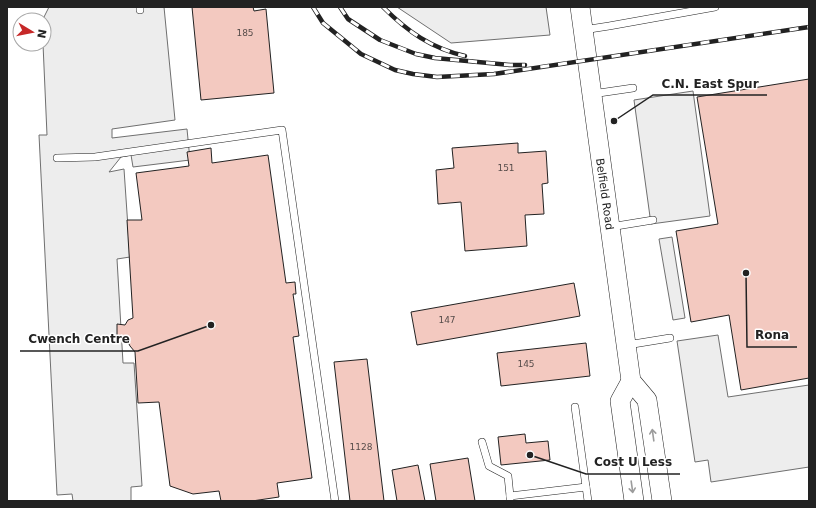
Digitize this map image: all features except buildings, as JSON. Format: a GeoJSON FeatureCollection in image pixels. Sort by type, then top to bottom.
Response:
{"type":"FeatureCollection","features":[{"type":"Feature","properties":{"kind":"main road","name":"Belfield Road"},"geometry":{"type":"LineString","coordinates":[[580,7],[631,381]]}},
{"type":"Feature","properties":{"kind":"main road"},"geometry":{"type":"LineString","coordinates":[[634,501],[620,401],[631,381],[647,400],[662,501]]}},
{"type":"Feature","properties":{"kind":"lane"},"geometry":{"type":"LineString","coordinates":[[583,30],[715,7]]}},
{"type":"Feature","properties":{"kind":"lane"},"geometry":{"type":"LineString","coordinates":[[591,94],[633,88]]}},
{"type":"Feature","properties":{"kind":"lane"},"geometry":{"type":"LineString","coordinates":[[57,158],[95,157],[282,130],[335,501]]}},
{"type":"Feature","properties":{"kind":"lane"},"geometry":{"type":"LineString","coordinates":[[610,226],[653,220]]}},
{"type":"Feature","properties":{"kind":"lane"},"geometry":{"type":"LineString","coordinates":[[626,345],[670,338]]}},
{"type":"Feature","properties":{"kind":"lane"},"geometry":{"type":"LineString","coordinates":[[575,407],[588,501]]}},
{"type":"Feature","properties":{"kind":"lane"},"geometry":{"type":"LineString","coordinates":[[482,442],[489,466],[508,476],[510,498],[586,488]]}},
{"type":"Feature","properties":{"kind":"shaded area"},"geometry":{"type":"Polygon","coordinates":[[[49,7],[164,7],[175,120],[112,129],[112,138],[187,129],[190,160],[133,167],[131,155],[121,157],[109,172],[124,169],[130,257],[117,259],[123,363],[134,363],[142,486],[131,487],[131,501],[73,501],[72,494],[57,495],[39,135],[47,135],[43,52],[52,52],[52,12],[46,12],[49,7]]]}},
{"type":"Feature","properties":{"kind":"shaded area"},"geometry":{"type":"Polygon","coordinates":[[[397,7],[546,7],[550,35],[451,43],[397,7]]]}},
{"type":"Feature","properties":{"kind":"shaded area"},"geometry":{"type":"Polygon","coordinates":[[[693,91],[710,216],[651,224],[634,100],[693,91]]]}},
{"type":"Feature","properties":{"kind":"shaded area"},"geometry":{"type":"Polygon","coordinates":[[[672,237],[685,318],[673,320],[659,239],[672,237]]]}},
{"type":"Feature","properties":{"kind":"shaded area"},"geometry":{"type":"Polygon","coordinates":[[[718,335],[728,397],[809,385],[809,467],[711,482],[708,460],[695,462],[677,341],[718,335]]]}},
{"type":"Feature","properties":{"kind":"railway"},"geometry":{"type":"LineString","coordinates":[[313,7],[323,23],[361,54],[395,70],[437,77],[494,74],[809,27]]}},
{"type":"Feature","properties":{"kind":"railway"},"geometry":{"type":"LineString","coordinates":[[340,7],[348,19],[380,40],[416,54],[435,58],[525,65]]}},
{"type":"Feature","properties":{"kind":"railway"},"geometry":{"type":"LineString","coordinates":[[383,7],[411,31],[431,44],[465,56]]}},
{"type":"Feature","properties":{"kind":"place","name":"C.N. East Spur"},"geometry":{"type":"Point","coordinates":[614,121]}},
{"type":"Feature","properties":{"kind":"place","name":"Rona"},"geometry":{"type":"Point","coordinates":[746,273]}},
{"type":"Feature","properties":{"kind":"place","name":"Cwench Centre"},"geometry":{"type":"Point","coordinates":[211,325]}},
{"type":"Feature","properties":{"kind":"place","name":"Cost U Less"},"geometry":{"type":"Point","coordinates":[530,455]}}]}
